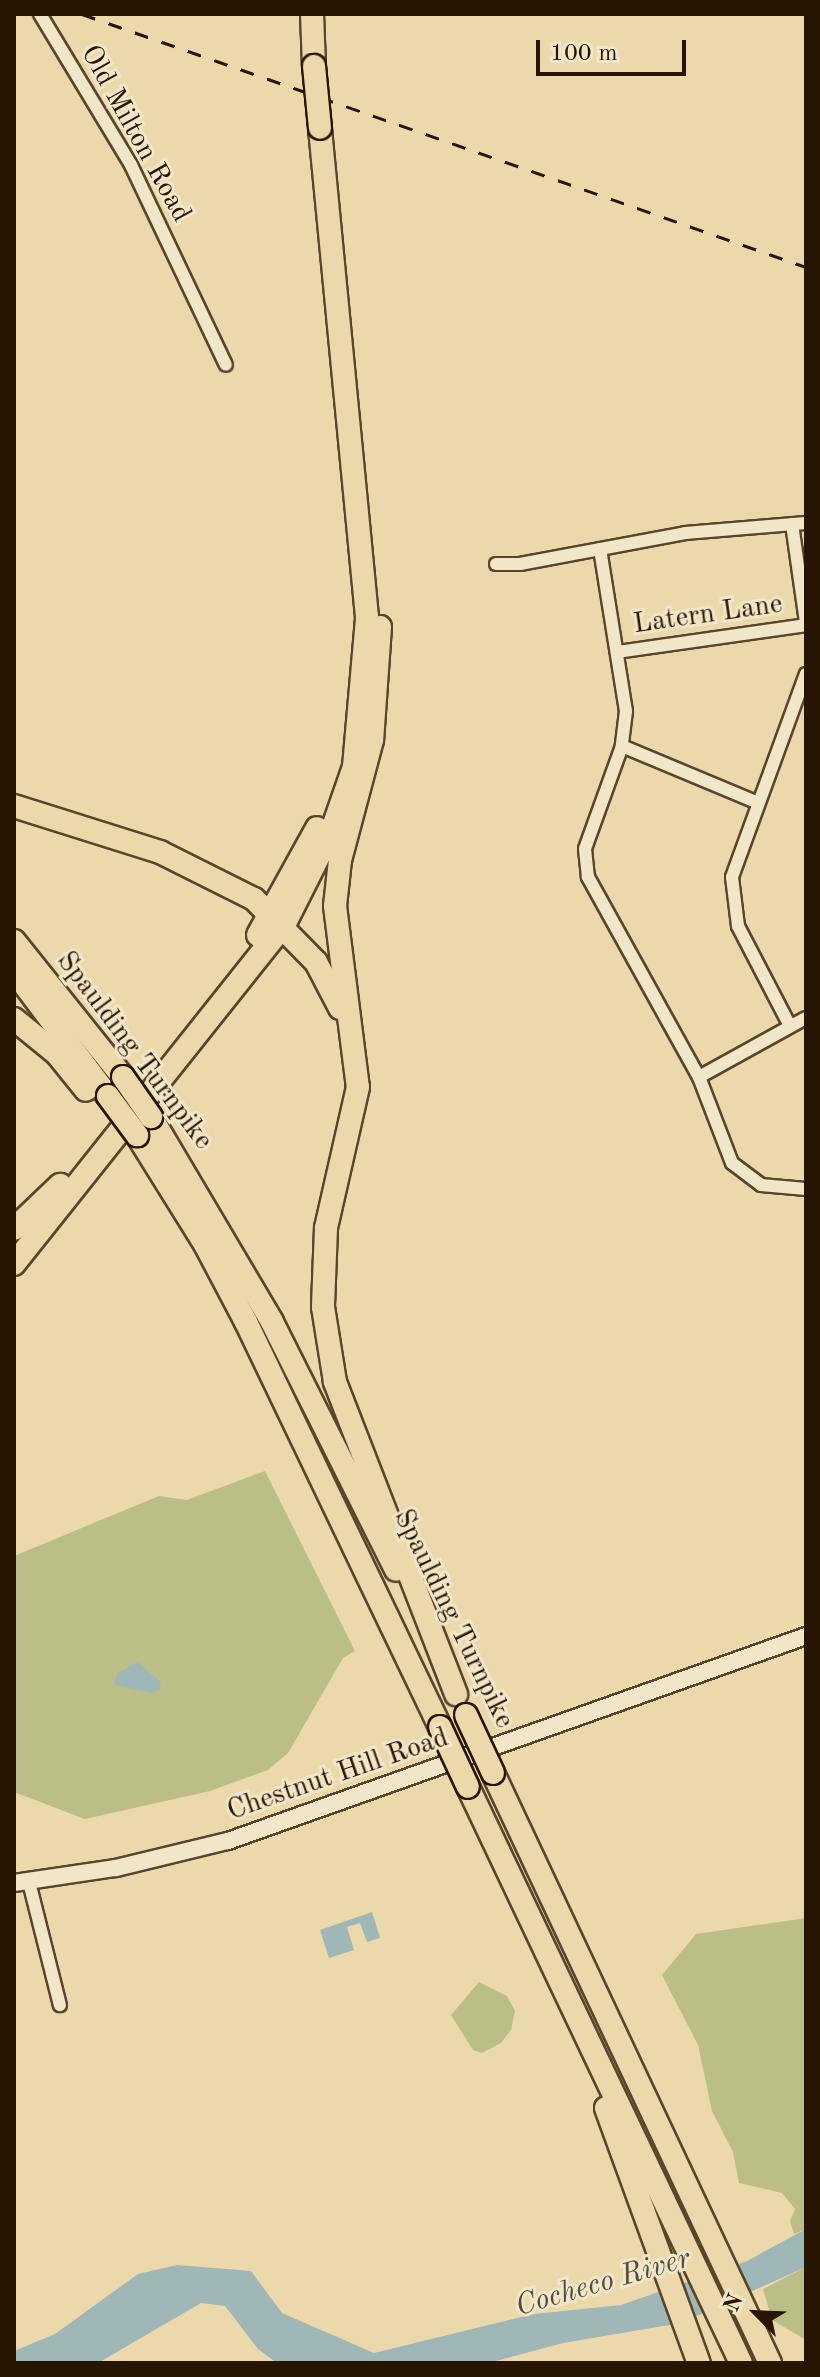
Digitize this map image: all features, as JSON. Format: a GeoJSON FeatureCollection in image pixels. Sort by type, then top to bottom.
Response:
{"type":"FeatureCollection","features":[{"type":"Feature","properties":{"kind":"highway"},"geometry":{"type":"LineString","coordinates":[[14,1264],[278,920],[316,830],[339,762],[353,739],[363,679],[364,577],[314,66],[312,14]]}},
{"type":"Feature","properties":{"kind":"highway"},"geometry":{"type":"LineString","coordinates":[[364,577],[378,605],[378,692],[372,740],[340,860],[335,906],[354,1039],[354,1113],[324,1240],[325,1330],[335,1382],[456,1694]]}},
{"type":"Feature","properties":{"kind":"highway"},"geometry":{"type":"LineString","coordinates":[[14,806],[187,862],[278,920],[316,962],[354,1039]]}},
{"type":"Feature","properties":{"kind":"highway"},"geometry":{"type":"LineString","coordinates":[[14,1242],[278,920]]}},
{"type":"Feature","properties":{"kind":"highway","name":"Spaulding Turnpike"},"geometry":{"type":"LineString","coordinates":[[14,941],[123,1077],[151,1117],[219,1225],[316,1404],[466,1715],[770,2363]]}},
{"type":"Feature","properties":{"kind":"highway","name":"Spaulding Turnpike"},"geometry":{"type":"LineString","coordinates":[[14,971],[132,1141],[235,1302],[741,2363]]}},
{"type":"Feature","properties":{"kind":"highway"},"geometry":{"type":"LineString","coordinates":[[14,1019],[57,1054],[103,1101]]}},
{"type":"Feature","properties":{"kind":"highway"},"geometry":{"type":"LineString","coordinates":[[14,1229],[60,1185]]}},
{"type":"Feature","properties":{"kind":"highway"},"geometry":{"type":"LineString","coordinates":[[560,1979],[699,2363]]}},
{"type":"Feature","properties":{"kind":"highway"},"geometry":{"type":"LineString","coordinates":[[747,2310],[771,2334],[787,2363]]}},
{"type":"Feature","properties":{"kind":"street","name":"Old Milton Road"},"geometry":{"type":"LineString","coordinates":[[40,14],[131,165],[226,365]]}},
{"type":"Feature","properties":{"kind":"street"},"geometry":{"type":"LineString","coordinates":[[496,564],[685,533],[799,523],[806,623]]}},
{"type":"Feature","properties":{"kind":"street"},"geometry":{"type":"LineString","coordinates":[[600,549],[626,711],[622,746],[585,849],[588,877],[699,1077],[725,1150],[740,1173],[773,1189],[806,1189]]}},
{"type":"Feature","properties":{"kind":"street","name":"Latern Lane"},"geometry":{"type":"LineString","coordinates":[[617,652],[806,623]]}},
{"type":"Feature","properties":{"kind":"street"},"geometry":{"type":"LineString","coordinates":[[790,1026],[750,951],[733,907],[732,877],[806,674]]}},
{"type":"Feature","properties":{"kind":"street"},"geometry":{"type":"LineString","coordinates":[[622,746],[758,803]]}},
{"type":"Feature","properties":{"kind":"street"},"geometry":{"type":"LineString","coordinates":[[699,1077],[806,1018]]}},
{"type":"Feature","properties":{"kind":"street","name":"Chestnut Hill Road"},"geometry":{"type":"LineString","coordinates":[[21,1883],[228,1841],[806,1636]]}},
{"type":"Feature","properties":{"kind":"street"},"geometry":{"type":"LineString","coordinates":[[21,1883],[60,2005]]}},
{"type":"Feature","properties":{"kind":"green space"},"geometry":{"type":"Polygon","coordinates":[[[265,1471],[355,1651],[343,1658],[288,1753],[268,1770],[210,1791],[85,1819],[14,1792],[14,1556],[159,1496],[187,1500],[265,1471]]]}},
{"type":"Feature","properties":{"kind":"green space"},"geometry":{"type":"Polygon","coordinates":[[[806,1918],[806,2229],[794,2234],[790,2221],[795,2209],[782,2193],[739,2183],[733,2152],[712,2111],[698,2045],[662,1975],[696,1934],[806,1918]]]}},
{"type":"Feature","properties":{"kind":"green space"},"geometry":{"type":"Polygon","coordinates":[[[479,1982],[507,1996],[515,2011],[511,2030],[501,2043],[482,2053],[473,2050],[451,2015],[479,1982]]]}},
{"type":"Feature","properties":{"kind":"green space"},"geometry":{"type":"Polygon","coordinates":[[[806,2267],[806,2340],[772,2320],[763,2289],[806,2267]]]}},
{"type":"Feature","properties":{"kind":"water"},"geometry":{"type":"Polygon","coordinates":[[[137,1662],[160,1681],[161,1689],[152,1693],[114,1685],[117,1674],[137,1662]]]}},
{"type":"Feature","properties":{"kind":"water"},"geometry":{"type":"Polygon","coordinates":[[[372,1912],[380,1938],[367,1942],[360,1923],[347,1927],[354,1950],[329,1958],[320,1930],[372,1912]]]}},
{"type":"Feature","properties":{"kind":"water"},"geometry":{"type":"Polygon","coordinates":[[[806,2229],[806,2267],[681,2323],[563,2343],[488,2363],[277,2363],[258,2349],[225,2306],[201,2303],[98,2363],[14,2363],[14,2351],[55,2334],[138,2274],[177,2265],[251,2271],[282,2313],[374,2353],[534,2314],[621,2305],[747,2261],[806,2229]]]}},
{"type":"Feature","properties":{"kind":"railway"},"geometry":{"type":"LineString","coordinates":[[82,14],[806,267]]}},
{"type":"Feature","properties":{"kind":"water label","name":"Cocheco River"},"geometry":{"type":"Point","coordinates":[603,2283]}}]}
